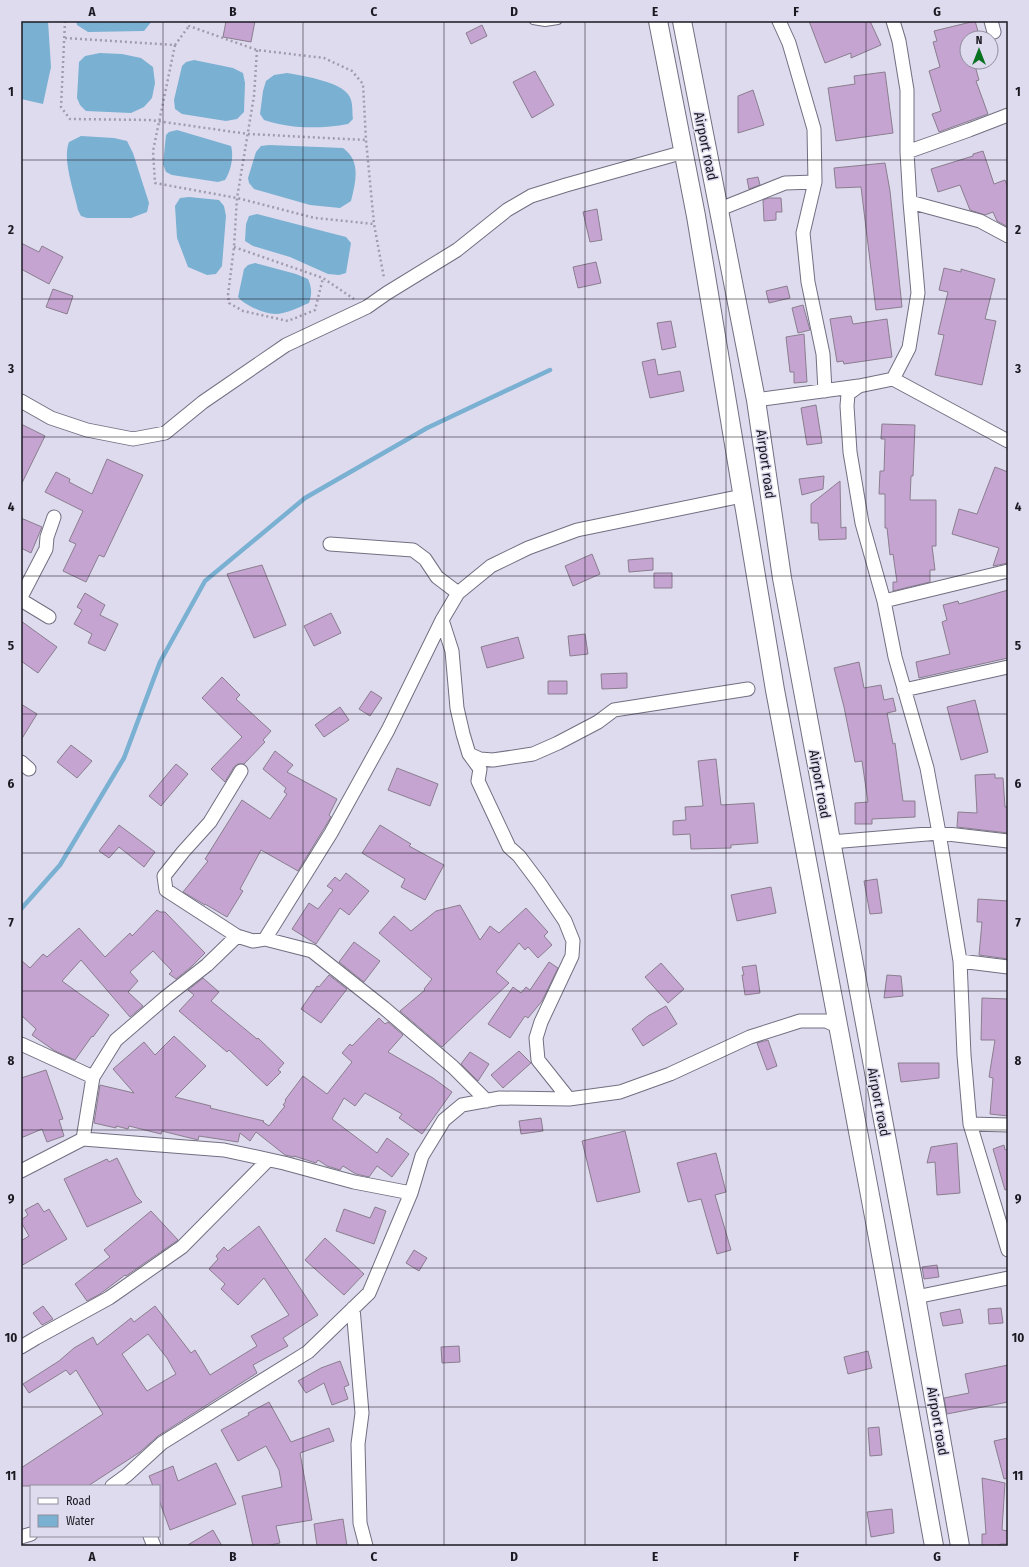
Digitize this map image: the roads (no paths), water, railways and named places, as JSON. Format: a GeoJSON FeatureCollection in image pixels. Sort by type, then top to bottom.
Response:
{"type":"FeatureCollection","features":[{"type":"Feature","properties":{"kind":"main road","name":"Airport road"},"geometry":{"type":"LineString","coordinates":[[658,21],[701,245],[765,632],[934,1546]]}},
{"type":"Feature","properties":{"kind":"main road","name":"Airport road"},"geometry":{"type":"LineString","coordinates":[[682,21],[756,400],[782,578],[916,1297],[960,1546]]}},
{"type":"Feature","properties":{"kind":"main road"},"geometry":{"type":"LineString","coordinates":[[666,61],[689,58]]}},
{"type":"Feature","properties":{"kind":"main road"},"geometry":{"type":"LineString","coordinates":[[765,632],[792,627]]}},
{"type":"Feature","properties":{"kind":"street"},"geometry":{"type":"LineString","coordinates":[[779,21],[789,43],[814,129],[815,182],[803,233],[808,282],[823,354],[825,391]]}},
{"type":"Feature","properties":{"kind":"street"},"geometry":{"type":"LineString","coordinates":[[893,21],[899,41],[907,90],[907,152],[918,293],[909,348],[893,379]]}},
{"type":"Feature","properties":{"kind":"street"},"geometry":{"type":"LineString","coordinates":[[907,152],[1008,115]]}},
{"type":"Feature","properties":{"kind":"street"},"geometry":{"type":"LineString","coordinates":[[21,401],[51,418],[87,430],[133,439],[165,432],[203,402],[286,345],[367,307],[387,292],[457,250],[508,210],[531,196],[684,152]]}},
{"type":"Feature","properties":{"kind":"street"},"geometry":{"type":"LineString","coordinates":[[720,210],[785,183],[815,182]]}},
{"type":"Feature","properties":{"kind":"street"},"geometry":{"type":"LineString","coordinates":[[910,202],[980,221],[1008,236]]}},
{"type":"Feature","properties":{"kind":"street"},"geometry":{"type":"LineString","coordinates":[[756,400],[859,386],[893,379],[1008,441]]}},
{"type":"Feature","properties":{"kind":"street"},"geometry":{"type":"LineString","coordinates":[[859,386],[848,394],[847,406],[850,452],[862,523],[884,601],[895,657],[927,768],[960,962],[964,1055],[970,1124],[1008,1250]]}},
{"type":"Feature","properties":{"kind":"street"},"geometry":{"type":"LineString","coordinates":[[265,939],[331,833],[384,737],[442,620],[458,593],[491,566],[528,548],[577,530],[742,496]]}},
{"type":"Feature","properties":{"kind":"street"},"geometry":{"type":"LineString","coordinates":[[21,597],[46,549],[46,537],[54,517]]}},
{"type":"Feature","properties":{"kind":"street"},"geometry":{"type":"LineString","coordinates":[[330,544],[413,550],[425,559],[437,577],[458,593]]}},
{"type":"Feature","properties":{"kind":"street"},"geometry":{"type":"LineString","coordinates":[[884,601],[1008,571]]}},
{"type":"Feature","properties":{"kind":"street"},"geometry":{"type":"LineString","coordinates":[[21,600],[48,616]]}},
{"type":"Feature","properties":{"kind":"street"},"geometry":{"type":"LineString","coordinates":[[442,620],[452,651],[457,708],[468,754],[480,769],[478,781],[510,847],[536,878],[565,921],[573,941],[572,956],[541,1022],[536,1038],[538,1060],[568,1099]]}},
{"type":"Feature","properties":{"kind":"street"},"geometry":{"type":"LineString","coordinates":[[904,690],[1008,667]]}},
{"type":"Feature","properties":{"kind":"street"},"geometry":{"type":"LineString","coordinates":[[468,754],[480,759],[493,760],[533,754],[558,743],[591,725],[614,710],[748,689]]}},
{"type":"Feature","properties":{"kind":"street"},"geometry":{"type":"LineString","coordinates":[[241,771],[210,822],[164,876],[166,890],[236,936],[253,941],[265,939],[312,951],[384,1008],[453,1067],[487,1101]]}},
{"type":"Feature","properties":{"kind":"street"},"geometry":{"type":"LineString","coordinates":[[831,842],[939,833],[1008,841]]}},
{"type":"Feature","properties":{"kind":"street"},"geometry":{"type":"LineString","coordinates":[[83,1139],[93,1077],[116,1040],[166,997],[207,966],[236,936]]}},
{"type":"Feature","properties":{"kind":"street"},"geometry":{"type":"LineString","coordinates":[[960,962],[1008,967]]}},
{"type":"Feature","properties":{"kind":"street"},"geometry":{"type":"LineString","coordinates":[[115,1485],[129,1480],[162,1443],[308,1352],[369,1293],[411,1193],[422,1156],[444,1120],[462,1105],[500,1098],[568,1099],[620,1092],[670,1074],[750,1037],[800,1021],[826,1021],[837,1026]]}},
{"type":"Feature","properties":{"kind":"street"},"geometry":{"type":"LineString","coordinates":[[21,1044],[93,1077]]}},
{"type":"Feature","properties":{"kind":"street"},"geometry":{"type":"LineString","coordinates":[[970,1124],[1008,1125]]}},
{"type":"Feature","properties":{"kind":"street"},"geometry":{"type":"LineString","coordinates":[[21,1171],[83,1139],[224,1150],[354,1182],[411,1193]]}},
{"type":"Feature","properties":{"kind":"street"},"geometry":{"type":"LineString","coordinates":[[21,1348],[36,1338],[109,1298],[182,1247],[268,1160]]}},
{"type":"Feature","properties":{"kind":"street"},"geometry":{"type":"LineString","coordinates":[[916,1297],[1008,1278]]}},
{"type":"Feature","properties":{"kind":"street"},"geometry":{"type":"LineString","coordinates":[[353,1308],[362,1413],[358,1444],[360,1523],[366,1546]]}},
{"type":"Feature","properties":{"kind":"lane"},"geometry":{"type":"LineString","coordinates":[[533,21],[545,23],[558,21]]}},
{"type":"Feature","properties":{"kind":"water"},"geometry":{"type":"Polygon","coordinates":[[[21,21],[48,21],[51,67],[43,104],[21,99],[21,21]]]}},
{"type":"Feature","properties":{"kind":"water"},"geometry":{"type":"Polygon","coordinates":[[[76,21],[152,21],[144,31],[88,32],[77,25],[76,21]]]}},
{"type":"Feature","properties":{"kind":"water"},"geometry":{"type":"Polygon","coordinates":[[[100,53],[122,54],[141,58],[153,67],[155,83],[152,98],[144,107],[131,113],[86,111],[80,105],[77,98],[79,62],[85,56],[100,53]]]}},
{"type":"Feature","properties":{"kind":"water"},"geometry":{"type":"Polygon","coordinates":[[[194,60],[233,68],[243,73],[245,83],[244,112],[237,119],[226,121],[182,114],[175,109],[174,100],[182,66],[186,62],[194,60]]]}},
{"type":"Feature","properties":{"kind":"water"},"geometry":{"type":"Polygon","coordinates":[[[287,73],[324,81],[342,89],[348,94],[351,100],[353,119],[348,124],[327,127],[295,127],[264,120],[260,114],[266,81],[274,75],[287,73]]]}},
{"type":"Feature","properties":{"kind":"water"},"geometry":{"type":"Polygon","coordinates":[[[177,130],[231,146],[231,163],[225,180],[218,182],[172,175],[166,172],[163,164],[166,135],[169,132],[177,130]]]}},
{"type":"Feature","properties":{"kind":"water"},"geometry":{"type":"Polygon","coordinates":[[[81,136],[114,138],[127,141],[133,153],[149,203],[147,212],[131,218],[87,218],[81,216],[78,210],[68,166],[67,149],[69,142],[81,136]]]}},
{"type":"Feature","properties":{"kind":"water"},"geometry":{"type":"Polygon","coordinates":[[[261,146],[343,148],[349,153],[355,165],[356,172],[351,201],[340,208],[310,205],[254,189],[249,183],[248,178],[256,152],[261,146]]]}},
{"type":"Feature","properties":{"kind":"water"},"geometry":{"type":"Polygon","coordinates":[[[189,197],[219,200],[224,206],[226,216],[222,266],[216,274],[207,275],[188,267],[177,238],[175,206],[180,198],[189,197]]]}},
{"type":"Feature","properties":{"kind":"water"},"geometry":{"type":"Polygon","coordinates":[[[257,214],[346,237],[351,243],[346,273],[339,275],[328,274],[290,257],[253,246],[245,241],[246,224],[249,216],[257,214]]]}},
{"type":"Feature","properties":{"kind":"water"},"geometry":{"type":"Polygon","coordinates":[[[255,263],[296,274],[308,279],[311,291],[309,303],[288,312],[271,314],[260,311],[245,303],[238,297],[244,269],[248,265],[255,263]]]}},
{"type":"Feature","properties":{"kind":"waterway"},"geometry":{"type":"LineString","coordinates":[[21,909],[60,865],[124,758],[160,662],[205,581],[305,498],[427,428],[550,370]]}}]}
